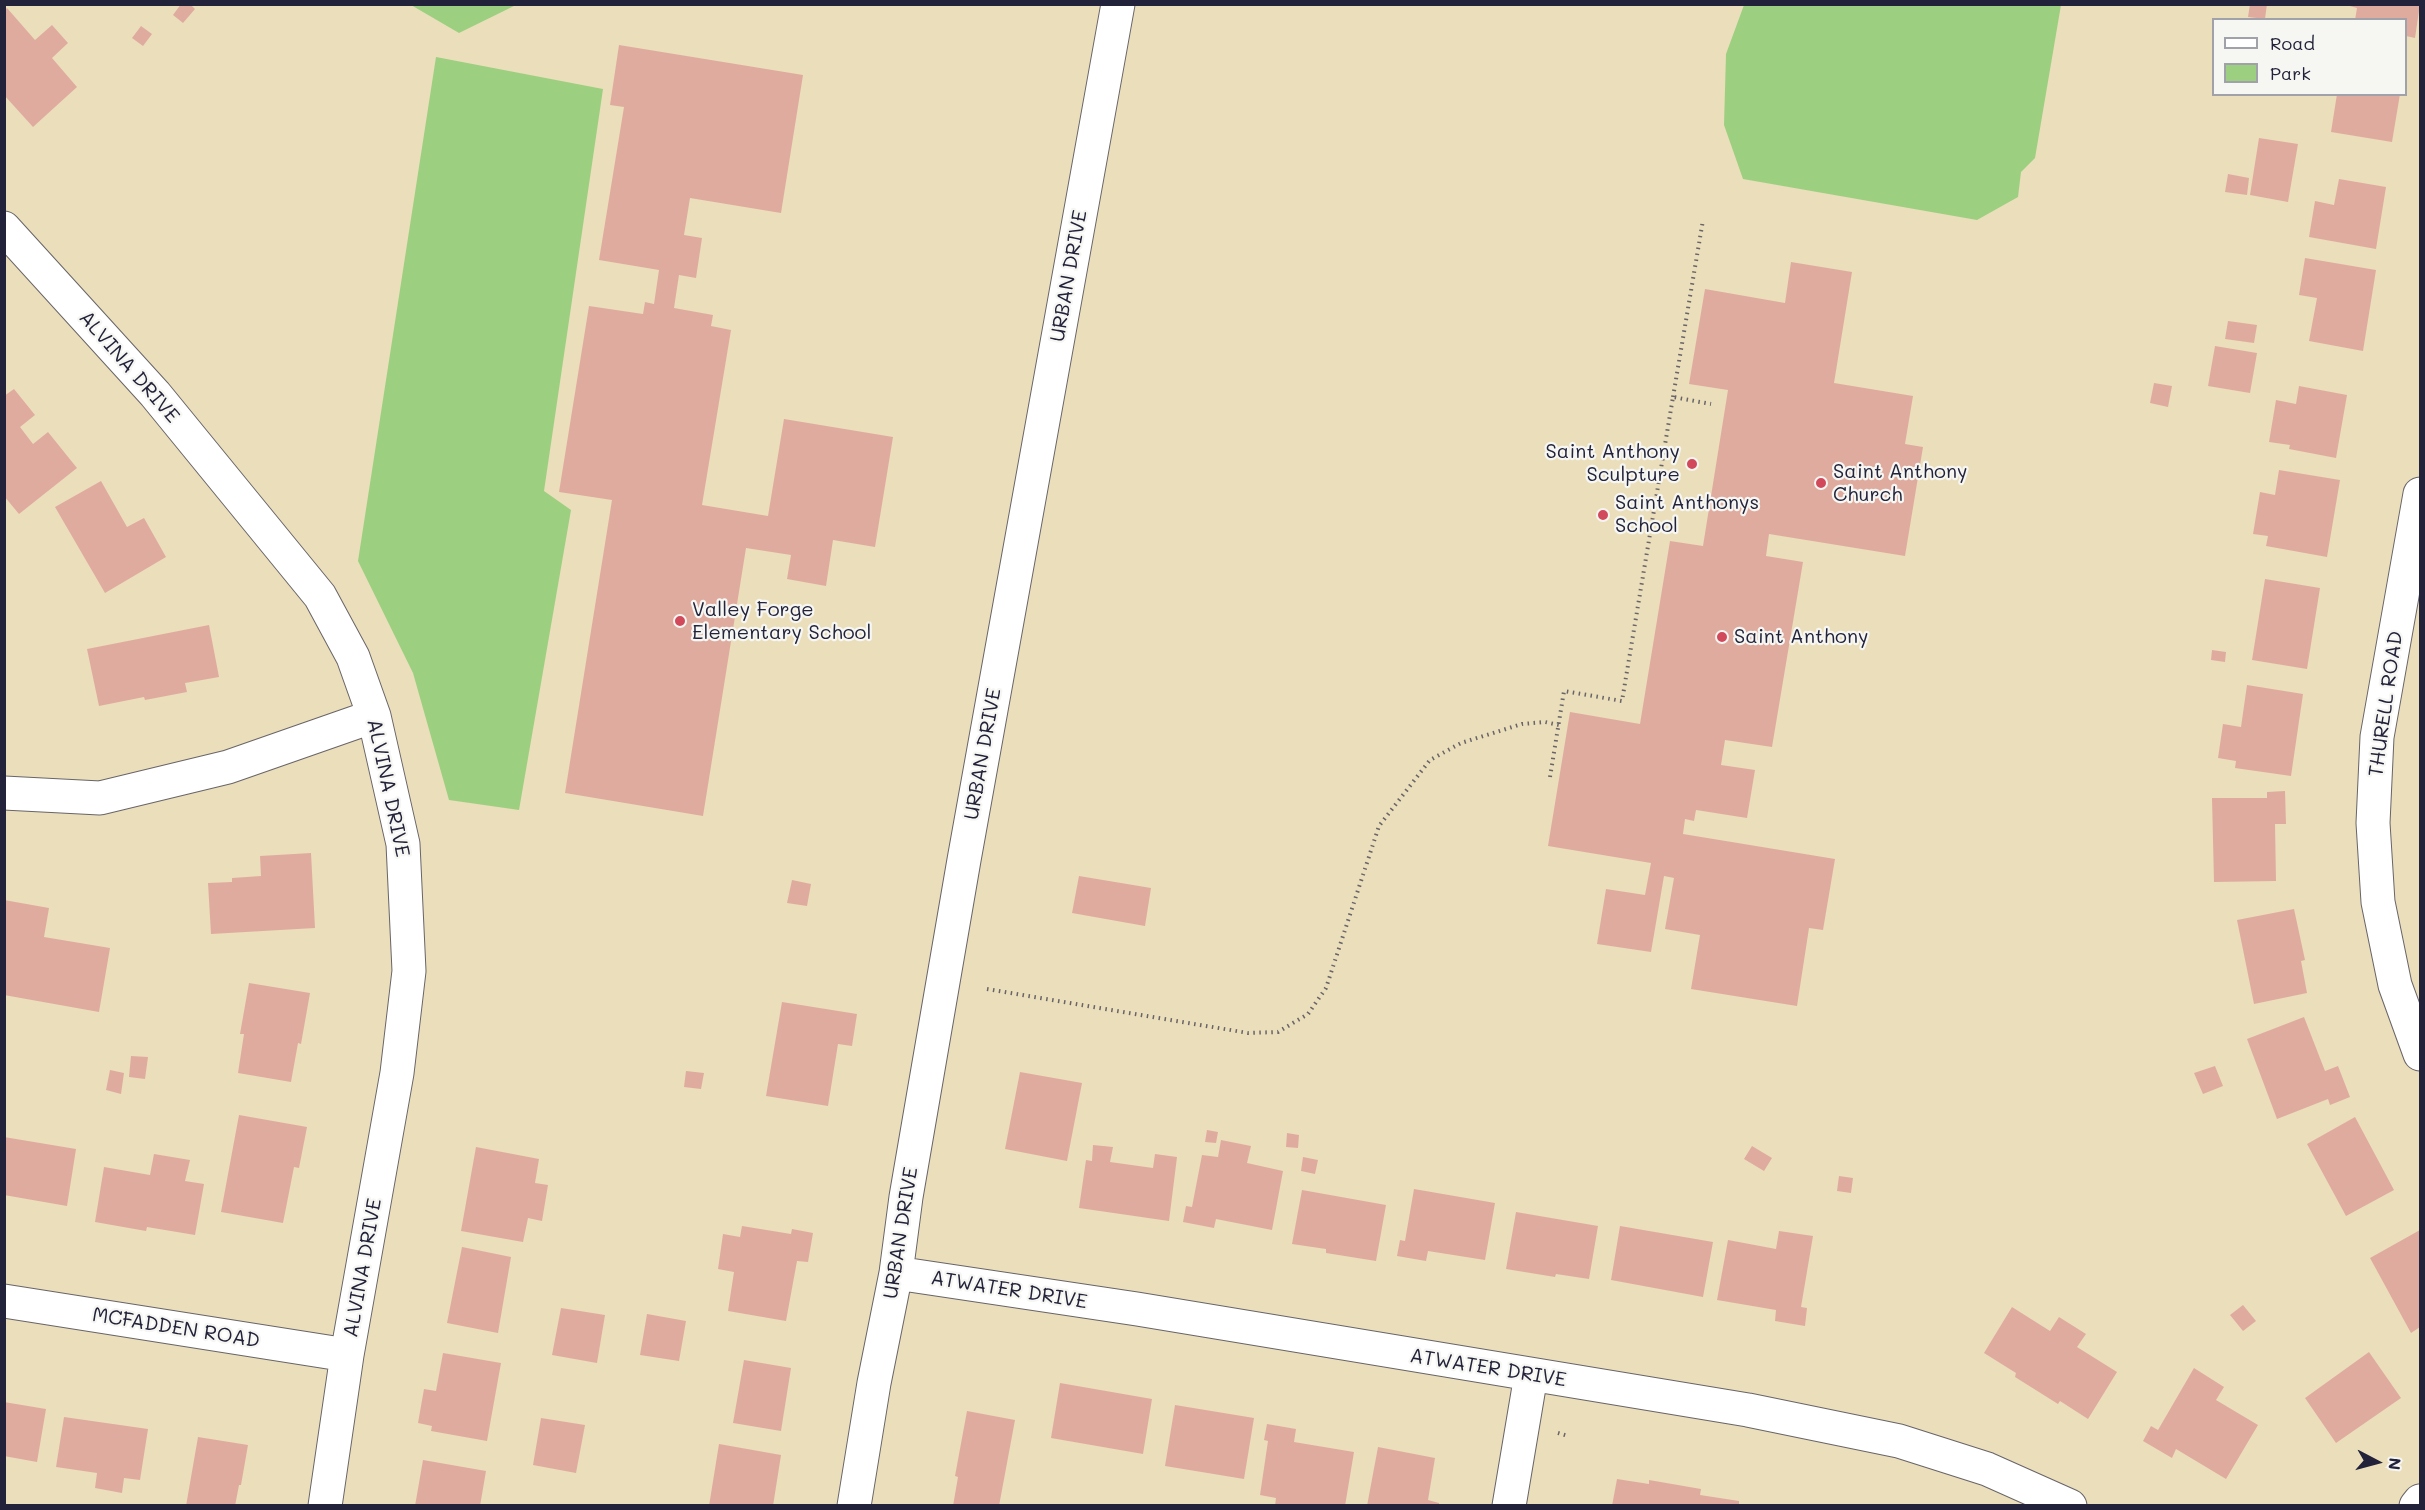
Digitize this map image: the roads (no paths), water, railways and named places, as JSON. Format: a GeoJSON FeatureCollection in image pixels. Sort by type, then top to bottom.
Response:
{"type":"FeatureCollection","features":[{"type":"Feature","properties":{"kind":"street","name":"URBAN DRIVE"},"geometry":{"type":"LineString","coordinates":[[854,1506],[874,1383],[896,1273],[906,1197],[962,869],[1118,4]]}},
{"type":"Feature","properties":{"kind":"street","name":"ALVINA DRIVE"},"geometry":{"type":"LineString","coordinates":[[4,228],[155,394],[320,596],[353,657],[374,716],[403,844],[409,971],[397,1073],[347,1355],[325,1506]]}},
{"type":"Feature","properties":{"kind":"street","name":"THURELL ROAD"},"geometry":{"type":"LineString","coordinates":[[2421,494],[2378,737],[2373,823],[2378,902],[2395,985],[2421,1054]]}},
{"type":"Feature","properties":{"kind":"street"},"geometry":{"type":"LineString","coordinates":[[4,793],[100,798],[228,767],[374,716]]}},
{"type":"Feature","properties":{"kind":"street","name":"ATWATER DRIVE"},"geometry":{"type":"LineString","coordinates":[[896,1273],[1137,1309],[1748,1410],[1899,1442],[1988,1469],[2070,1506]]}},
{"type":"Feature","properties":{"kind":"street","name":"MCFADDEN ROAD"},"geometry":{"type":"LineString","coordinates":[[4,1301],[347,1355]]}},
{"type":"Feature","properties":{"kind":"street"},"geometry":{"type":"LineString","coordinates":[[1509,1506],[1531,1375]]}},
{"type":"Feature","properties":{"kind":"street"},"geometry":{"type":"LineString","coordinates":[[2416,1506],[2421,1501]]}},
{"type":"Feature","properties":{"kind":"place","name":"Saint Anthony Sculpture"},"geometry":{"type":"Point","coordinates":[1692,464]}},
{"type":"Feature","properties":{"kind":"place","name":"Saint Anthony Church"},"geometry":{"type":"Point","coordinates":[1821,483]}},
{"type":"Feature","properties":{"kind":"place","name":"Saint Anthonys School"},"geometry":{"type":"Point","coordinates":[1603,515]}},
{"type":"Feature","properties":{"kind":"place","name":"Valley Forge Elementary School"},"geometry":{"type":"Point","coordinates":[680,621]}},
{"type":"Feature","properties":{"kind":"place","name":"Saint Anthony"},"geometry":{"type":"Point","coordinates":[1722,637]}}]}
